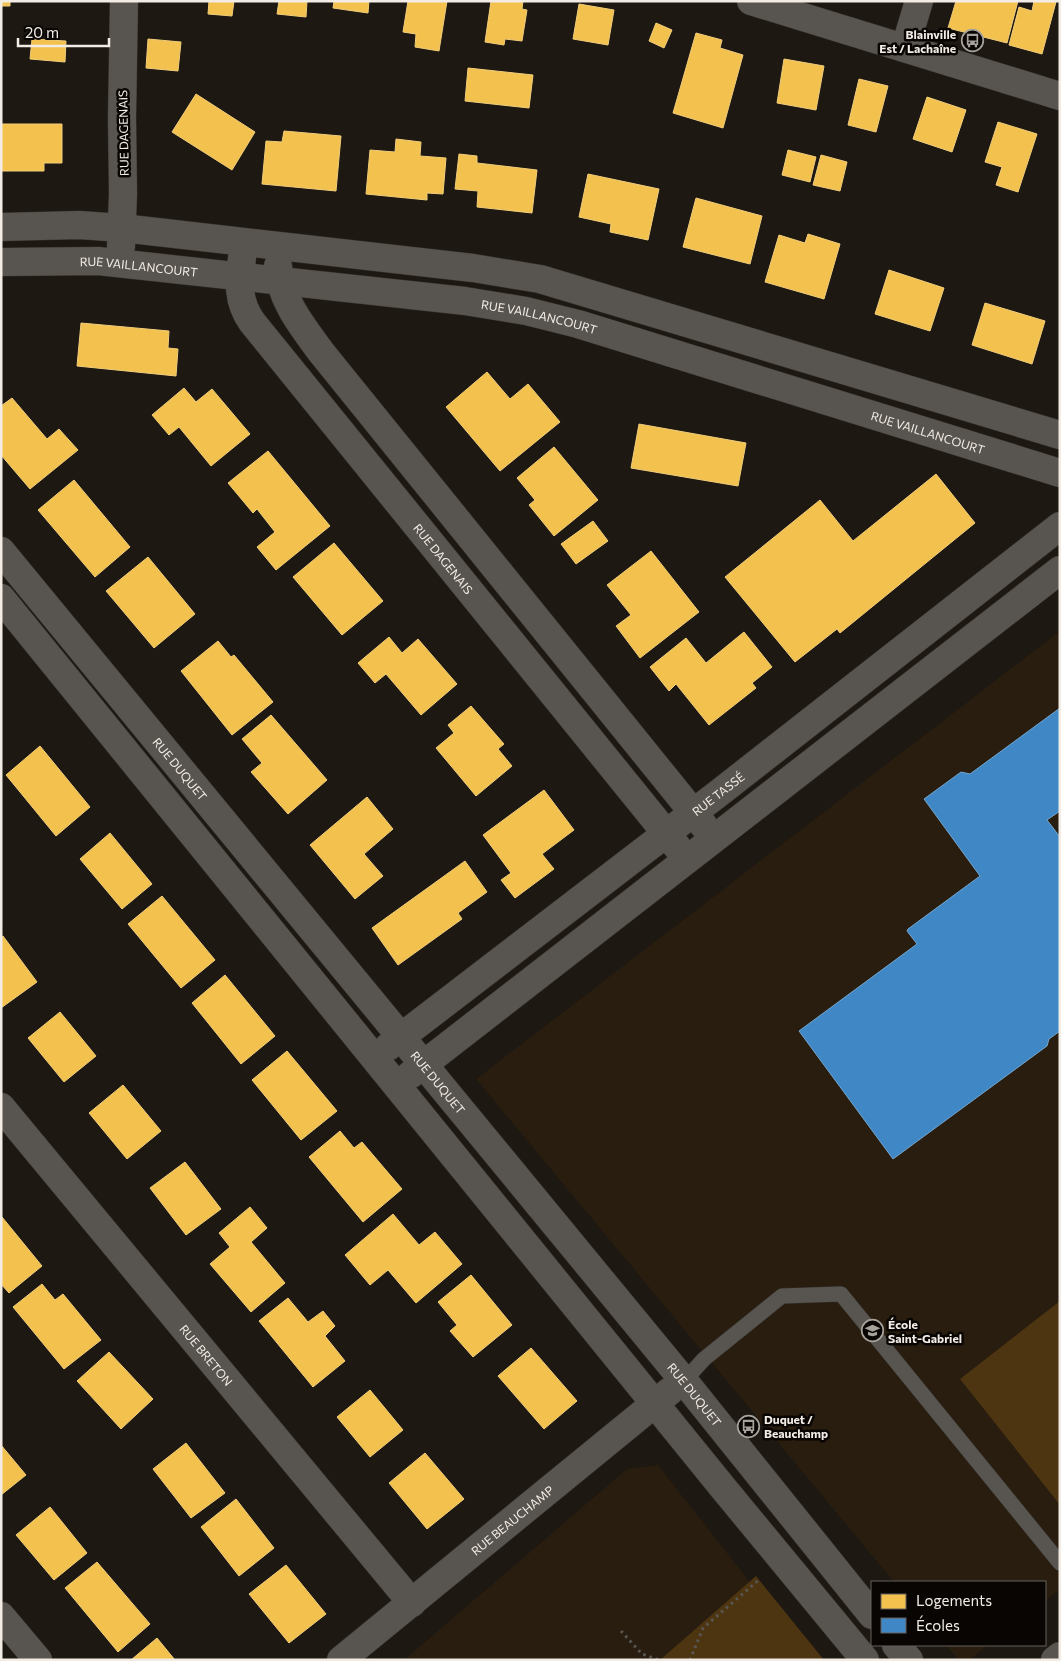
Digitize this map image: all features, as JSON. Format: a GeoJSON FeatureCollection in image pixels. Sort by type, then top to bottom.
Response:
{"type":"FeatureCollection","features":[{"type":"Feature","properties":{"kind":"street","name":"RUE DAGENAIS"},"geometry":{"type":"LineString","coordinates":[[119,264],[122,228],[124,1]]}},
{"type":"Feature","properties":{"kind":"street"},"geometry":{"type":"LineString","coordinates":[[751,1],[1060,96]]}},
{"type":"Feature","properties":{"kind":"street"},"geometry":{"type":"LineString","coordinates":[[905,48],[919,1]]}},
{"type":"Feature","properties":{"kind":"street"},"geometry":{"type":"LineString","coordinates":[[1,227],[79,226],[122,228],[473,268],[540,278],[1060,435]]}},
{"type":"Feature","properties":{"kind":"street","name":"RUE DAGENAIS"},"geometry":{"type":"LineString","coordinates":[[244,242],[239,277],[240,301],[252,322],[688,860]]}},
{"type":"Feature","properties":{"kind":"street"},"geometry":{"type":"LineString","coordinates":[[278,246],[280,282],[290,308],[321,352],[714,839]]}},
{"type":"Feature","properties":{"kind":"street","name":"RUE VAILLANCOURT"},"geometry":{"type":"LineString","coordinates":[[1,262],[91,261],[465,302],[552,318],[1060,473]]}},
{"type":"Feature","properties":{"kind":"street","name":"RUE TASSÉ"},"geometry":{"type":"LineString","coordinates":[[375,1057],[667,833],[1060,526]]}},
{"type":"Feature","properties":{"kind":"street","name":"RUE DUQUET"},"geometry":{"type":"LineString","coordinates":[[1,551],[684,1381],[871,1614]]}},
{"type":"Feature","properties":{"kind":"street"},"geometry":{"type":"LineString","coordinates":[[397,1086],[1060,570]]}},
{"type":"Feature","properties":{"kind":"street"},"geometry":{"type":"LineString","coordinates":[[1,593],[22,576]]}},
{"type":"Feature","properties":{"kind":"street"},"geometry":{"type":"LineString","coordinates":[[1,598],[865,1660]]}},
{"type":"Feature","properties":{"kind":"street","name":"RUE BRETON"},"geometry":{"type":"LineString","coordinates":[[1,1107],[412,1604]]}},
{"type":"Feature","properties":{"kind":"street","name":"RUE BEAUCHAMP"},"geometry":{"type":"LineString","coordinates":[[341,1660],[412,1604],[655,1402],[684,1381]]}},
{"type":"Feature","properties":{"kind":"street"},"geometry":{"type":"LineString","coordinates":[[1,1616],[38,1660]]}},
{"type":"Feature","properties":{"kind":"street"},"geometry":{"type":"LineString","coordinates":[[897,1646],[908,1660]]}},
{"type":"Feature","properties":{"kind":"street"},"geometry":{"type":"LineString","coordinates":[[1054,1660],[1060,1656]]}},
{"type":"Feature","properties":{"kind":"lane"},"geometry":{"type":"LineString","coordinates":[[684,1381],[704,1359],[782,1296],[841,1294],[1060,1563]]}},
{"type":"Feature","properties":{"kind":"path"},"geometry":{"type":"LineString","coordinates":[[690,1660],[703,1628],[764,1575]]}},
{"type":"Feature","properties":{"kind":"path"},"geometry":{"type":"LineString","coordinates":[[621,1631],[642,1654],[659,1660]]}},
{"type":"Feature","properties":{"kind":"shaded area","name":"École Saint-Gabriel"},"geometry":{"type":"Polygon","coordinates":[[[1060,631],[1060,1589],[1046,1600],[1046,1581],[893,1581],[476,1079],[1060,631]]]}},
{"type":"Feature","properties":{"kind":"shaded area"},"geometry":{"type":"Polygon","coordinates":[[[1060,1301],[1060,1505],[960,1379],[1060,1301]]]}},
{"type":"Feature","properties":{"kind":"shaded area"},"geometry":{"type":"Polygon","coordinates":[[[658,1465],[811,1660],[404,1660],[627,1469],[658,1465]]]}},
{"type":"Feature","properties":{"kind":"shaded area"},"geometry":{"type":"Polygon","coordinates":[[[756,1576],[824,1660],[660,1660],[756,1576]]]}},
{"type":"Feature","properties":{"kind":"shaded area"},"geometry":{"type":"Polygon","coordinates":[[[947,1646],[987,1646],[969,1660],[959,1660],[947,1646]]]}},
{"type":"Feature","properties":{"kind":"building: Logements"},"geometry":{"type":"Polygon","coordinates":[[[1,1],[10,1],[10,6],[1,6],[1,1]]]}},
{"type":"Feature","properties":{"kind":"building: Logements"},"geometry":{"type":"Polygon","coordinates":[[[209,1],[234,1],[232,16],[208,14],[209,1]]]}},
{"type":"Feature","properties":{"kind":"building: Logements"},"geometry":{"type":"Polygon","coordinates":[[[279,1],[307,1],[306,17],[277,14],[279,1]]]}},
{"type":"Feature","properties":{"kind":"building: Logements"},"geometry":{"type":"Polygon","coordinates":[[[334,1],[369,1],[368,13],[333,8],[334,1]]]}},
{"type":"Feature","properties":{"kind":"building: Logements"},"geometry":{"type":"Polygon","coordinates":[[[408,1],[447,1],[439,51],[415,47],[416,34],[403,32],[408,1]]]}},
{"type":"Feature","properties":{"kind":"building: Logements"},"geometry":{"type":"Polygon","coordinates":[[[491,1],[523,1],[522,9],[527,10],[522,41],[505,39],[504,45],[485,42],[491,1]]]}},
{"type":"Feature","properties":{"kind":"building: Logements"},"geometry":{"type":"Polygon","coordinates":[[[956,1],[1018,1],[1007,43],[948,28],[956,1]]]}},
{"type":"Feature","properties":{"kind":"building: Logements"},"geometry":{"type":"Polygon","coordinates":[[[1034,1],[1056,2],[1042,54],[1009,45],[1019,7],[1032,11],[1034,1]]]}},
{"type":"Feature","properties":{"kind":"building: Logements"},"geometry":{"type":"Polygon","coordinates":[[[579,4],[614,10],[608,45],[573,39],[579,4]]]}},
{"type":"Feature","properties":{"kind":"building: Logements"},"geometry":{"type":"Polygon","coordinates":[[[656,23],[672,30],[664,48],[649,41],[656,23]]]}},
{"type":"Feature","properties":{"kind":"building: Logements"},"geometry":{"type":"Polygon","coordinates":[[[696,33],[722,40],[720,48],[743,55],[723,128],[673,113],[696,33]]]}},
{"type":"Feature","properties":{"kind":"building: Logements"},"geometry":{"type":"Polygon","coordinates":[[[32,39],[66,41],[65,62],[30,59],[32,39]]]}},
{"type":"Feature","properties":{"kind":"building: Logements"},"geometry":{"type":"Polygon","coordinates":[[[148,39],[181,42],[178,71],[146,68],[148,39]]]}},
{"type":"Feature","properties":{"kind":"building: Logements"},"geometry":{"type":"Polygon","coordinates":[[[784,59],[824,66],[816,110],[777,103],[784,59]]]}},
{"type":"Feature","properties":{"kind":"building: Logements"},"geometry":{"type":"Polygon","coordinates":[[[468,68],[533,75],[529,108],[465,101],[468,68]]]}},
{"type":"Feature","properties":{"kind":"building: Logements"},"geometry":{"type":"Polygon","coordinates":[[[859,79],[888,86],[876,132],[848,125],[859,79]]]}},
{"type":"Feature","properties":{"kind":"building: Logements"},"geometry":{"type":"Polygon","coordinates":[[[196,94],[255,132],[232,170],[172,132],[196,94]]]}},
{"type":"Feature","properties":{"kind":"building: Logements"},"geometry":{"type":"Polygon","coordinates":[[[927,97],[966,110],[952,152],[913,139],[927,97]]]}},
{"type":"Feature","properties":{"kind":"building: Logements"},"geometry":{"type":"Polygon","coordinates":[[[998,122],[1037,134],[1018,192],[996,185],[1002,167],[985,162],[998,122]]]}},
{"type":"Feature","properties":{"kind":"building: Logements"},"geometry":{"type":"Polygon","coordinates":[[[1,124],[62,124],[62,163],[44,163],[44,171],[1,171],[1,124]]]}},
{"type":"Feature","properties":{"kind":"building: Logements"},"geometry":{"type":"Polygon","coordinates":[[[284,131],[341,136],[336,191],[262,184],[266,141],[282,142],[284,131]]]}},
{"type":"Feature","properties":{"kind":"building: Logements"},"geometry":{"type":"Polygon","coordinates":[[[396,139],[421,142],[420,156],[446,158],[443,194],[427,193],[427,200],[366,194],[370,150],[395,152],[396,139]]]}},
{"type":"Feature","properties":{"kind":"building: Logements"},"geometry":{"type":"Polygon","coordinates":[[[788,150],[816,157],[810,182],[782,175],[788,150]]]}},
{"type":"Feature","properties":{"kind":"building: Logements"},"geometry":{"type":"Polygon","coordinates":[[[459,154],[477,156],[477,163],[537,170],[532,213],[477,207],[478,191],[455,189],[459,154]]]}},
{"type":"Feature","properties":{"kind":"building: Logements"},"geometry":{"type":"Polygon","coordinates":[[[821,155],[847,162],[840,191],[813,185],[821,155]]]}},
{"type":"Feature","properties":{"kind":"building: Logements"},"geometry":{"type":"Polygon","coordinates":[[[588,174],[659,189],[648,240],[610,232],[611,224],[579,217],[588,174]]]}},
{"type":"Feature","properties":{"kind":"building: Logements"},"geometry":{"type":"Polygon","coordinates":[[[696,198],[762,216],[750,264],[683,247],[696,198]]]}},
{"type":"Feature","properties":{"kind":"building: Logements"},"geometry":{"type":"Polygon","coordinates":[[[808,234],[840,244],[824,299],[765,282],[779,235],[805,243],[808,234]]]}},
{"type":"Feature","properties":{"kind":"building: Logements"},"geometry":{"type":"Polygon","coordinates":[[[889,270],[944,288],[930,331],[875,314],[889,270]]]}},
{"type":"Feature","properties":{"kind":"building: Logements"},"geometry":{"type":"Polygon","coordinates":[[[985,303],[1045,321],[1032,364],[972,345],[985,303]]]}},
{"type":"Feature","properties":{"kind":"building: Logements"},"geometry":{"type":"Polygon","coordinates":[[[81,323],[169,331],[168,348],[178,349],[176,376],[77,366],[81,323]]]}},
{"type":"Feature","properties":{"kind":"building: Logements"},"geometry":{"type":"Polygon","coordinates":[[[487,372],[510,399],[528,384],[560,422],[500,471],[446,407],[487,372]]]}},
{"type":"Feature","properties":{"kind":"building: Logements"},"geometry":{"type":"Polygon","coordinates":[[[184,388],[196,402],[212,389],[250,434],[211,466],[179,427],[169,435],[152,415],[184,388]]]}},
{"type":"Feature","properties":{"kind":"building: Logements"},"geometry":{"type":"Polygon","coordinates":[[[12,398],[47,439],[59,429],[78,450],[30,489],[1,455],[1,406],[12,398]]]}},
{"type":"Feature","properties":{"kind":"building: Logements"},"geometry":{"type":"Polygon","coordinates":[[[639,424],[746,443],[738,486],[631,468],[639,424]]]}},
{"type":"Feature","properties":{"kind":"building: Logements"},"geometry":{"type":"Polygon","coordinates":[[[554,447],[598,500],[554,536],[529,505],[535,500],[517,478],[554,447]]]}},
{"type":"Feature","properties":{"kind":"building: Logements"},"geometry":{"type":"Polygon","coordinates":[[[268,451],[330,526],[276,570],[257,547],[275,532],[257,509],[253,513],[228,483],[268,451]]]}},
{"type":"Feature","properties":{"kind":"building: Logements"},"geometry":{"type":"Polygon","coordinates":[[[936,474],[975,523],[840,633],[837,629],[795,662],[725,577],[820,500],[853,541],[936,474]]]}},
{"type":"Feature","properties":{"kind":"building: Logements"},"geometry":{"type":"Polygon","coordinates":[[[74,480],[130,547],[95,577],[38,510],[74,480]]]}},
{"type":"Feature","properties":{"kind":"building: Logements"},"geometry":{"type":"Polygon","coordinates":[[[593,521],[608,541],[576,564],[561,544],[593,521]]]}},
{"type":"Feature","properties":{"kind":"building: Logements"},"geometry":{"type":"Polygon","coordinates":[[[334,543],[383,601],[342,635],[293,577],[334,543]]]}},
{"type":"Feature","properties":{"kind":"building: Logements"},"geometry":{"type":"Polygon","coordinates":[[[651,551],[699,612],[640,658],[616,626],[631,615],[607,585],[651,551]]]}},
{"type":"Feature","properties":{"kind":"building: Logements"},"geometry":{"type":"Polygon","coordinates":[[[148,557],[195,614],[154,648],[106,591],[148,557]]]}},
{"type":"Feature","properties":{"kind":"building: Logements"},"geometry":{"type":"Polygon","coordinates":[[[744,632],[772,667],[752,683],[756,688],[709,725],[676,684],[669,691],[650,667],[686,638],[706,663],[744,632]]]}},
{"type":"Feature","properties":{"kind":"building: Logements"},"geometry":{"type":"Polygon","coordinates":[[[389,637],[402,653],[418,639],[457,684],[421,715],[386,674],[375,683],[358,663],[389,637]]]}},
{"type":"Feature","properties":{"kind":"building: Logements"},"geometry":{"type":"Polygon","coordinates":[[[218,641],[231,657],[234,655],[273,702],[232,735],[181,671],[218,641]]]}},
{"type":"Feature","properties":{"kind":"building: Logements"},"geometry":{"type":"Polygon","coordinates":[[[471,706],[504,744],[498,749],[512,766],[476,796],[436,748],[454,733],[448,725],[471,706]]]}},
{"type":"Feature","properties":{"kind":"building: Logements"},"geometry":{"type":"Polygon","coordinates":[[[271,715],[327,780],[288,814],[251,772],[262,763],[242,739],[271,715]]]}},
{"type":"Feature","properties":{"kind":"building: Logements"},"geometry":{"type":"Polygon","coordinates":[[[40,746],[90,807],[56,836],[6,775],[40,746]]]}},
{"type":"Feature","properties":{"kind":"building: Logements"},"geometry":{"type":"Polygon","coordinates":[[[544,790],[574,830],[542,854],[554,869],[515,898],[501,880],[511,873],[483,835],[544,790]]]}},
{"type":"Feature","properties":{"kind":"building: Logements"},"geometry":{"type":"Polygon","coordinates":[[[367,797],[393,829],[364,854],[383,876],[355,899],[310,845],[367,797]]]}},
{"type":"Feature","properties":{"kind":"building: Logements"},"geometry":{"type":"Polygon","coordinates":[[[110,833],[152,884],[122,909],[80,859],[110,833]]]}},
{"type":"Feature","properties":{"kind":"building: Logements"},"geometry":{"type":"Polygon","coordinates":[[[465,861],[487,892],[458,913],[462,919],[398,965],[372,928],[465,861]]]}},
{"type":"Feature","properties":{"kind":"building: Logements"},"geometry":{"type":"Polygon","coordinates":[[[162,896],[215,960],[181,988],[128,924],[162,896]]]}},
{"type":"Feature","properties":{"kind":"building: Logements"},"geometry":{"type":"Polygon","coordinates":[[[3,936],[37,982],[1,1008],[1,937],[3,936]]]}},
{"type":"Feature","properties":{"kind":"building: Logements"},"geometry":{"type":"Polygon","coordinates":[[[225,975],[275,1036],[241,1064],[192,1003],[225,975]]]}},
{"type":"Feature","properties":{"kind":"building: Logements"},"geometry":{"type":"Polygon","coordinates":[[[60,1012],[96,1056],[64,1082],[28,1038],[60,1012]]]}},
{"type":"Feature","properties":{"kind":"building: Logements"},"geometry":{"type":"Polygon","coordinates":[[[287,1051],[337,1111],[301,1140],[252,1080],[287,1051]]]}},
{"type":"Feature","properties":{"kind":"building: Logements"},"geometry":{"type":"Polygon","coordinates":[[[123,1085],[161,1131],[127,1159],[89,1113],[123,1085]]]}},
{"type":"Feature","properties":{"kind":"building: Logements"},"geometry":{"type":"Polygon","coordinates":[[[340,1131],[354,1148],[362,1142],[402,1189],[363,1222],[309,1157],[340,1131]]]}},
{"type":"Feature","properties":{"kind":"building: Logements"},"geometry":{"type":"Polygon","coordinates":[[[185,1162],[221,1209],[186,1235],[150,1188],[185,1162]]]}},
{"type":"Feature","properties":{"kind":"building: Logements"},"geometry":{"type":"Polygon","coordinates":[[[250,1207],[267,1228],[251,1242],[285,1283],[251,1312],[210,1264],[230,1247],[219,1233],[250,1207]]]}},
{"type":"Feature","properties":{"kind":"building: Logements"},"geometry":{"type":"Polygon","coordinates":[[[393,1214],[419,1245],[435,1232],[462,1264],[416,1303],[388,1270],[370,1285],[345,1255],[393,1214]]]}},
{"type":"Feature","properties":{"kind":"building: Logements"},"geometry":{"type":"Polygon","coordinates":[[[2,1217],[42,1266],[9,1293],[1,1284],[2,1217]]]}},
{"type":"Feature","properties":{"kind":"building: Logements"},"geometry":{"type":"Polygon","coordinates":[[[471,1275],[512,1325],[473,1357],[450,1331],[457,1325],[438,1302],[471,1275]]]}},
{"type":"Feature","properties":{"kind":"building: Logements"},"geometry":{"type":"Polygon","coordinates":[[[42,1284],[55,1300],[63,1294],[101,1340],[64,1369],[13,1307],[42,1284]]]}},
{"type":"Feature","properties":{"kind":"building: Logements"},"geometry":{"type":"Polygon","coordinates":[[[288,1298],[308,1322],[323,1311],[335,1326],[325,1336],[345,1361],[313,1387],[259,1321],[288,1298]]]}},
{"type":"Feature","properties":{"kind":"building: Logements"},"geometry":{"type":"Polygon","coordinates":[[[531,1348],[577,1401],[544,1429],[498,1376],[531,1348]]]}},
{"type":"Feature","properties":{"kind":"building: Logements"},"geometry":{"type":"Polygon","coordinates":[[[109,1352],[153,1399],[121,1429],[77,1381],[109,1352]]]}},
{"type":"Feature","properties":{"kind":"building: Logements"},"geometry":{"type":"Polygon","coordinates":[[[370,1390],[403,1430],[370,1457],[337,1417],[370,1390]]]}},
{"type":"Feature","properties":{"kind":"building: Logements"},"geometry":{"type":"Polygon","coordinates":[[[186,1443],[225,1493],[191,1518],[153,1469],[186,1443]]]}},
{"type":"Feature","properties":{"kind":"building: Logements"},"geometry":{"type":"Polygon","coordinates":[[[1,1445],[26,1475],[1,1495],[1,1445]]]}},
{"type":"Feature","properties":{"kind":"building: Logements"},"geometry":{"type":"Polygon","coordinates":[[[425,1453],[464,1499],[427,1529],[389,1483],[425,1453]]]}},
{"type":"Feature","properties":{"kind":"building: Logements"},"geometry":{"type":"Polygon","coordinates":[[[236,1499],[274,1548],[239,1576],[201,1527],[236,1499]]]}},
{"type":"Feature","properties":{"kind":"building: Logements"},"geometry":{"type":"Polygon","coordinates":[[[50,1507],[87,1553],[54,1580],[16,1535],[50,1507]]]}},
{"type":"Feature","properties":{"kind":"building: Logements"},"geometry":{"type":"Polygon","coordinates":[[[97,1562],[150,1624],[118,1652],[65,1588],[97,1562]]]}},
{"type":"Feature","properties":{"kind":"building: Logements"},"geometry":{"type":"Polygon","coordinates":[[[286,1565],[326,1614],[289,1643],[249,1594],[286,1565]]]}},
{"type":"Feature","properties":{"kind":"building: Logements"},"geometry":{"type":"Polygon","coordinates":[[[157,1638],[175,1660],[131,1660],[157,1638]]]}},
{"type":"Feature","properties":{"kind":"building: Écoles"},"geometry":{"type":"Polygon","coordinates":[[[1060,708],[1060,811],[1047,820],[1060,837],[1060,1031],[1049,1039],[1047,1046],[893,1159],[799,1031],[917,944],[907,931],[908,929],[980,876],[924,799],[961,772],[970,774],[1060,708]]]}},
{"type":"Feature","properties":{"kind":"place","name":"Blainville Est / Lachaîne"},"geometry":{"type":"Point","coordinates":[972,41]}},
{"type":"Feature","properties":{"kind":"place","name":"École Saint-Gabriel"},"geometry":{"type":"Point","coordinates":[872,1331]}},
{"type":"Feature","properties":{"kind":"place","name":"Duquet / Beauchamp"},"geometry":{"type":"Point","coordinates":[748,1426]}}]}
